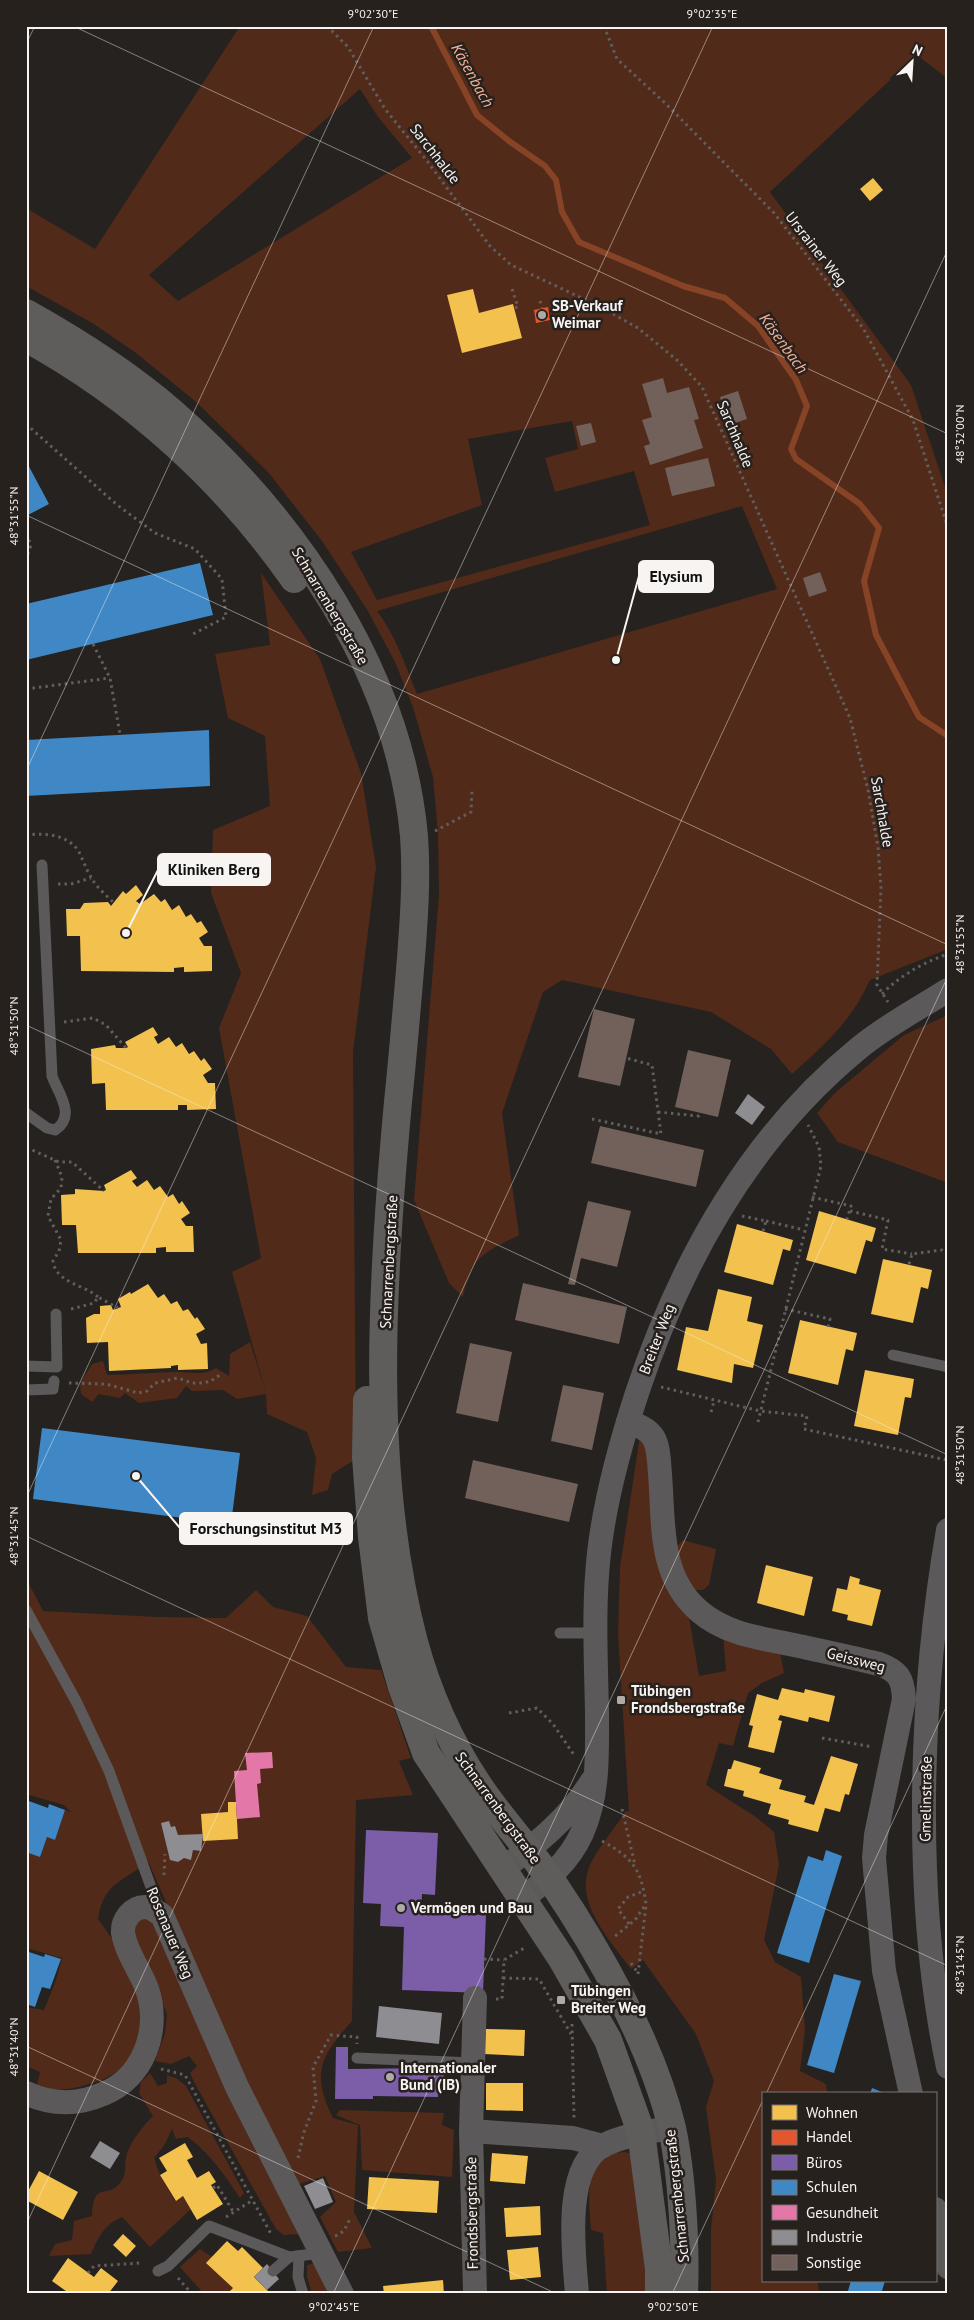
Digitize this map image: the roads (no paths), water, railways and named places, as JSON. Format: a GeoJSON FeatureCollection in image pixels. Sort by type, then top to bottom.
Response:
{"type":"FeatureCollection","features":[{"type":"Feature","properties":{"kind":"street","name":"Schnarrenbergstraße"},"geometry":{"type":"LineString","coordinates":[[26,313],[87,349],[155,398],[213,451],[248,487],[298,552],[344,623],[370,672],[398,744],[410,802],[416,873],[397,1119],[386,1295],[385,1416],[393,1523],[413,1638],[432,1698],[450,1739],[479,1786],[549,1878],[605,1967],[644,2046],[672,2128],[682,2228],[684,2294]]}},
{"type":"Feature","properties":{"kind":"street","name":"Schnarrenbergstraße"},"geometry":{"type":"LineString","coordinates":[[26,338],[101,385],[162,432],[233,500],[281,560],[326,624],[357,679],[377,725],[390,775],[399,829],[400,903],[370,1244],[366,1457],[372,1537],[382,1618],[402,1687],[426,1753],[562,1958],[608,2040],[641,2132],[659,2269],[659,2294]]}},
{"type":"Feature","properties":{"kind":"street","name":"Breiter Weg"},"geometry":{"type":"LineString","coordinates":[[522,1899],[549,1878],[567,1858],[581,1835],[592,1804],[596,1773],[596,1633],[599,1554],[609,1492],[628,1422],[648,1361],[680,1281],[709,1227],[746,1170],[795,1109],[856,1050],[879,1032],[942,996]]}},
{"type":"Feature","properties":{"kind":"street","name":"Geissweg"},"geometry":{"type":"LineString","coordinates":[[628,1422],[648,1430],[654,1438],[660,1466],[666,1556],[674,1582],[699,1611],[718,1624],[746,1635],[879,1664],[893,1669],[900,1676],[904,1699],[876,1835],[874,1858],[884,1972],[911,2092]]}},
{"type":"Feature","properties":{"kind":"street","name":"Gmelinstraße"},"geometry":{"type":"LineString","coordinates":[[948,1530],[940,1648],[925,1779],[927,1899],[934,1984],[948,2067]]}},
{"type":"Feature","properties":{"kind":"street"},"geometry":{"type":"LineString","coordinates":[[502,1869],[528,1851],[578,1803],[596,1773]]}},
{"type":"Feature","properties":{"kind":"street"},"geometry":{"type":"LineString","coordinates":[[26,2093],[53,2102],[88,2101],[122,2085],[138,2067],[146,2050],[151,2016],[148,1990],[125,1942],[124,1923],[135,1910],[146,1907],[162,1916]]}},
{"type":"Feature","properties":{"kind":"street","name":"Rosenauer Weg"},"geometry":{"type":"LineString","coordinates":[[162,1916],[237,2087],[283,2178],[303,2256],[342,2294]]}},
{"type":"Feature","properties":{"kind":"street","name":"Frondsbergstraße"},"geometry":{"type":"LineString","coordinates":[[475,1998],[471,2131],[475,2294]]}},
{"type":"Feature","properties":{"kind":"street"},"geometry":{"type":"LineString","coordinates":[[577,2294],[574,2201],[584,2167],[603,2146],[641,2132],[672,2128]]}},
{"type":"Feature","properties":{"kind":"street"},"geometry":{"type":"LineString","coordinates":[[471,2131],[573,2138],[603,2146]]}},
{"type":"Feature","properties":{"kind":"street"},"geometry":{"type":"LineString","coordinates":[[936,2213],[948,2267]]}},
{"type":"Feature","properties":{"kind":"lane"},"geometry":{"type":"LineString","coordinates":[[26,1113],[47,1128],[55,1130],[61,1126],[65,1119],[63,1098],[57,1091],[52,1076],[42,865]]}},
{"type":"Feature","properties":{"kind":"lane"},"geometry":{"type":"LineString","coordinates":[[26,1366],[57,1367],[56,1314]]}},
{"type":"Feature","properties":{"kind":"lane"},"geometry":{"type":"LineString","coordinates":[[893,1355],[948,1367]]}},
{"type":"Feature","properties":{"kind":"lane"},"geometry":{"type":"LineString","coordinates":[[26,1390],[52,1389],[54,1381]]}},
{"type":"Feature","properties":{"kind":"lane","name":"Rosenauer Weg"},"geometry":{"type":"LineString","coordinates":[[26,1610],[77,1702],[109,1771],[162,1916]]}},
{"type":"Feature","properties":{"kind":"lane"},"geometry":{"type":"LineString","coordinates":[[560,1633],[596,1633]]}},
{"type":"Feature","properties":{"kind":"lane"},"geometry":{"type":"LineString","coordinates":[[357,2058],[473,2063]]}},
{"type":"Feature","properties":{"kind":"lane"},"geometry":{"type":"LineString","coordinates":[[163,2269],[209,2226],[303,2256]]}},
{"type":"Feature","properties":{"kind":"lane"},"geometry":{"type":"LineString","coordinates":[[273,2271],[303,2256]]}},
{"type":"Feature","properties":{"kind":"lane"},"geometry":{"type":"LineString","coordinates":[[303,2256],[298,2277],[303,2294]]}},
{"type":"Feature","properties":{"kind":"waterway","name":"Käsenbach"},"geometry":{"type":"LineString","coordinates":[[431,26],[477,115],[509,141],[545,166],[556,180],[562,212],[579,242],[683,286],[725,298],[758,326],[796,380],[807,406],[791,449],[796,459],[860,504],[879,528],[864,581],[876,635],[919,717],[948,736]]}},
{"type":"Feature","properties":{"kind":"place","name":"SB-Verkauf Weimar"},"geometry":{"type":"Point","coordinates":[542,315]}},
{"type":"Feature","properties":{"kind":"place","name":"Elysium"},"geometry":{"type":"Point","coordinates":[616,660]}},
{"type":"Feature","properties":{"kind":"place","name":"Kliniken Berg"},"geometry":{"type":"Point","coordinates":[126,933]}},
{"type":"Feature","properties":{"kind":"place","name":"Forschungsinstitut M3"},"geometry":{"type":"Point","coordinates":[136,1476]}},
{"type":"Feature","properties":{"kind":"place","name":"Tübingen Frondsbergstraße"},"geometry":{"type":"Point","coordinates":[621,1700]}},
{"type":"Feature","properties":{"kind":"place","name":"Vermögen und Bau"},"geometry":{"type":"Point","coordinates":[401,1908]}},
{"type":"Feature","properties":{"kind":"place","name":"Tübingen Breiter Weg"},"geometry":{"type":"Point","coordinates":[561,2000]}},
{"type":"Feature","properties":{"kind":"place","name":"Internationaler Bund (IB)"},"geometry":{"type":"Point","coordinates":[390,2077]}}]}
